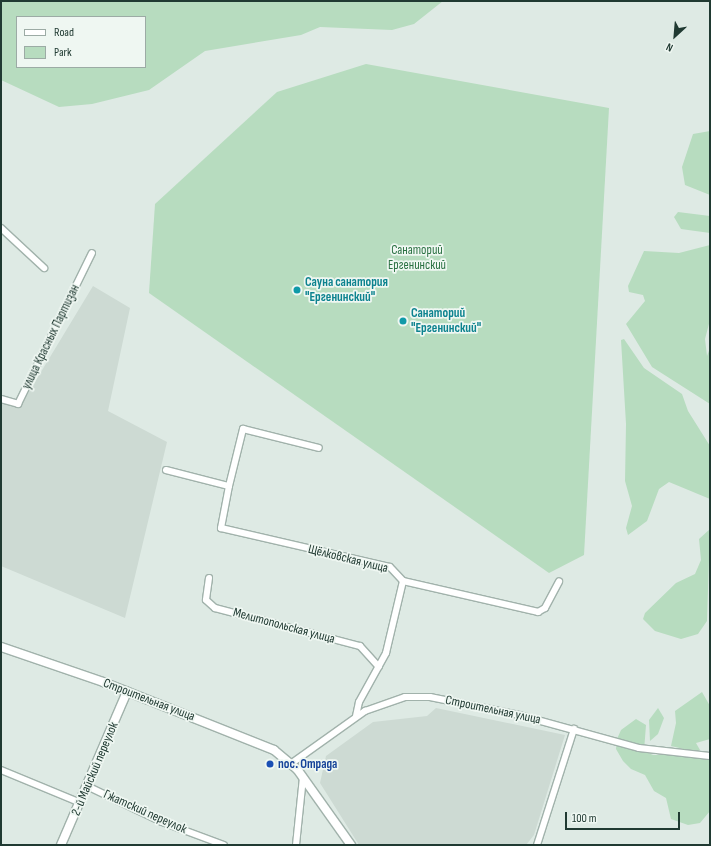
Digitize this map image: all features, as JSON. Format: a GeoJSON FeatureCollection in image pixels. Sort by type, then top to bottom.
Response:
{"type":"FeatureCollection","features":[{"type":"Feature","properties":{"kind":"street"},"geometry":{"type":"LineString","coordinates":[[1,228],[44,268]]}},
{"type":"Feature","properties":{"kind":"street","name":"улица Красных Партизан"},"geometry":{"type":"LineString","coordinates":[[1,399],[18,404],[92,254]]}},
{"type":"Feature","properties":{"kind":"street"},"geometry":{"type":"LineString","coordinates":[[166,470],[229,486],[243,429],[319,448]]}},
{"type":"Feature","properties":{"kind":"street","name":"Щёлковская улица"},"geometry":{"type":"LineString","coordinates":[[229,486],[221,528],[390,567],[403,581],[538,612],[545,608],[559,582]]}},
{"type":"Feature","properties":{"kind":"street","name":"Мелитопольская улица"},"geometry":{"type":"LineString","coordinates":[[209,578],[206,600],[215,608],[360,646],[378,667]]}},
{"type":"Feature","properties":{"kind":"street"},"geometry":{"type":"LineString","coordinates":[[356,716],[378,667],[386,653],[403,581]]}},
{"type":"Feature","properties":{"kind":"street","name":"Строительная улица"},"geometry":{"type":"LineString","coordinates":[[1,647],[127,692],[265,745],[292,763],[351,845]]}},
{"type":"Feature","properties":{"kind":"street","name":"2-й Майский переулок"},"geometry":{"type":"LineString","coordinates":[[62,845],[89,787],[127,692]]}},
{"type":"Feature","properties":{"kind":"street","name":"Строительная улица"},"geometry":{"type":"LineString","coordinates":[[292,763],[356,716],[383,702],[405,697],[430,697],[574,729],[639,748],[710,756]]}},
{"type":"Feature","properties":{"kind":"street"},"geometry":{"type":"LineString","coordinates":[[537,845],[574,729]]}},
{"type":"Feature","properties":{"kind":"street"},"geometry":{"type":"LineString","coordinates":[[1,770],[81,803]]}},
{"type":"Feature","properties":{"kind":"street"},"geometry":{"type":"LineString","coordinates":[[296,845],[303,778]]}},
{"type":"Feature","properties":{"kind":"street","name":"Гжатский переулок"},"geometry":{"type":"LineString","coordinates":[[89,787],[162,822],[224,845]]}},
{"type":"Feature","properties":{"kind":"shaded area"},"geometry":{"type":"Polygon","coordinates":[[[93,286],[130,308],[108,411],[167,442],[125,618],[1,566],[1,399],[15,406],[21,405],[93,286]]]}},
{"type":"Feature","properties":{"kind":"shaded area"},"geometry":{"type":"Polygon","coordinates":[[[436,708],[565,735],[534,835],[526,845],[359,845],[320,783],[326,756],[373,722],[427,716],[436,708]]]}},
{"type":"Feature","properties":{"kind":"green space"},"geometry":{"type":"Polygon","coordinates":[[[1,1],[443,1],[414,24],[392,30],[320,27],[301,35],[205,51],[149,90],[92,104],[59,107],[1,80],[1,1]]]}},
{"type":"Feature","properties":{"kind":"green space","name":"Санаторий Ергенинский"},"geometry":{"type":"Polygon","coordinates":[[[366,64],[609,108],[584,555],[549,573],[149,293],[155,204],[277,92],[366,64]]]}},
{"type":"Feature","properties":{"kind":"green space"},"geometry":{"type":"Polygon","coordinates":[[[710,131],[710,195],[685,185],[682,167],[693,134],[710,131]]]}},
{"type":"Feature","properties":{"kind":"green space"},"geometry":{"type":"Polygon","coordinates":[[[678,212],[710,216],[710,233],[681,229],[674,217],[678,212]]]}},
{"type":"Feature","properties":{"kind":"green space"},"geometry":{"type":"Polygon","coordinates":[[[710,245],[710,320],[705,339],[707,356],[710,348],[710,404],[652,367],[626,324],[645,301],[643,295],[629,292],[628,286],[644,251],[679,253],[710,245]]]}},
{"type":"Feature","properties":{"kind":"green space"},"geometry":{"type":"Polygon","coordinates":[[[624,339],[644,368],[682,394],[688,411],[710,446],[710,499],[669,482],[659,489],[647,521],[628,535],[626,528],[632,506],[625,481],[626,424],[621,340],[624,339]]]}},
{"type":"Feature","properties":{"kind":"green space"},"geometry":{"type":"Polygon","coordinates":[[[710,529],[707,621],[698,634],[681,639],[655,631],[643,619],[645,613],[676,583],[695,574],[701,560],[699,539],[710,529]]]}},
{"type":"Feature","properties":{"kind":"green space"},"geometry":{"type":"Polygon","coordinates":[[[702,692],[710,706],[710,739],[696,743],[700,750],[696,752],[671,746],[676,723],[675,711],[702,692]]]}},
{"type":"Feature","properties":{"kind":"green space"},"geometry":{"type":"Polygon","coordinates":[[[658,708],[664,718],[658,734],[650,741],[649,720],[658,708]]]}},
{"type":"Feature","properties":{"kind":"green space"},"geometry":{"type":"Polygon","coordinates":[[[636,719],[646,725],[644,751],[653,755],[687,755],[710,760],[710,811],[700,823],[688,825],[671,819],[666,798],[654,791],[645,775],[631,769],[623,761],[616,749],[617,739],[621,730],[636,719]]]}},
{"type":"Feature","properties":{"kind":"place","name":"Сауна санатория \"Ергенинский\""},"geometry":{"type":"Point","coordinates":[297,290]}},
{"type":"Feature","properties":{"kind":"place","name":"Санаторий \"Ергенинский\""},"geometry":{"type":"Point","coordinates":[403,321]}},
{"type":"Feature","properties":{"kind":"place","name":"пос. Отрада"},"geometry":{"type":"Point","coordinates":[270,764]}}]}
